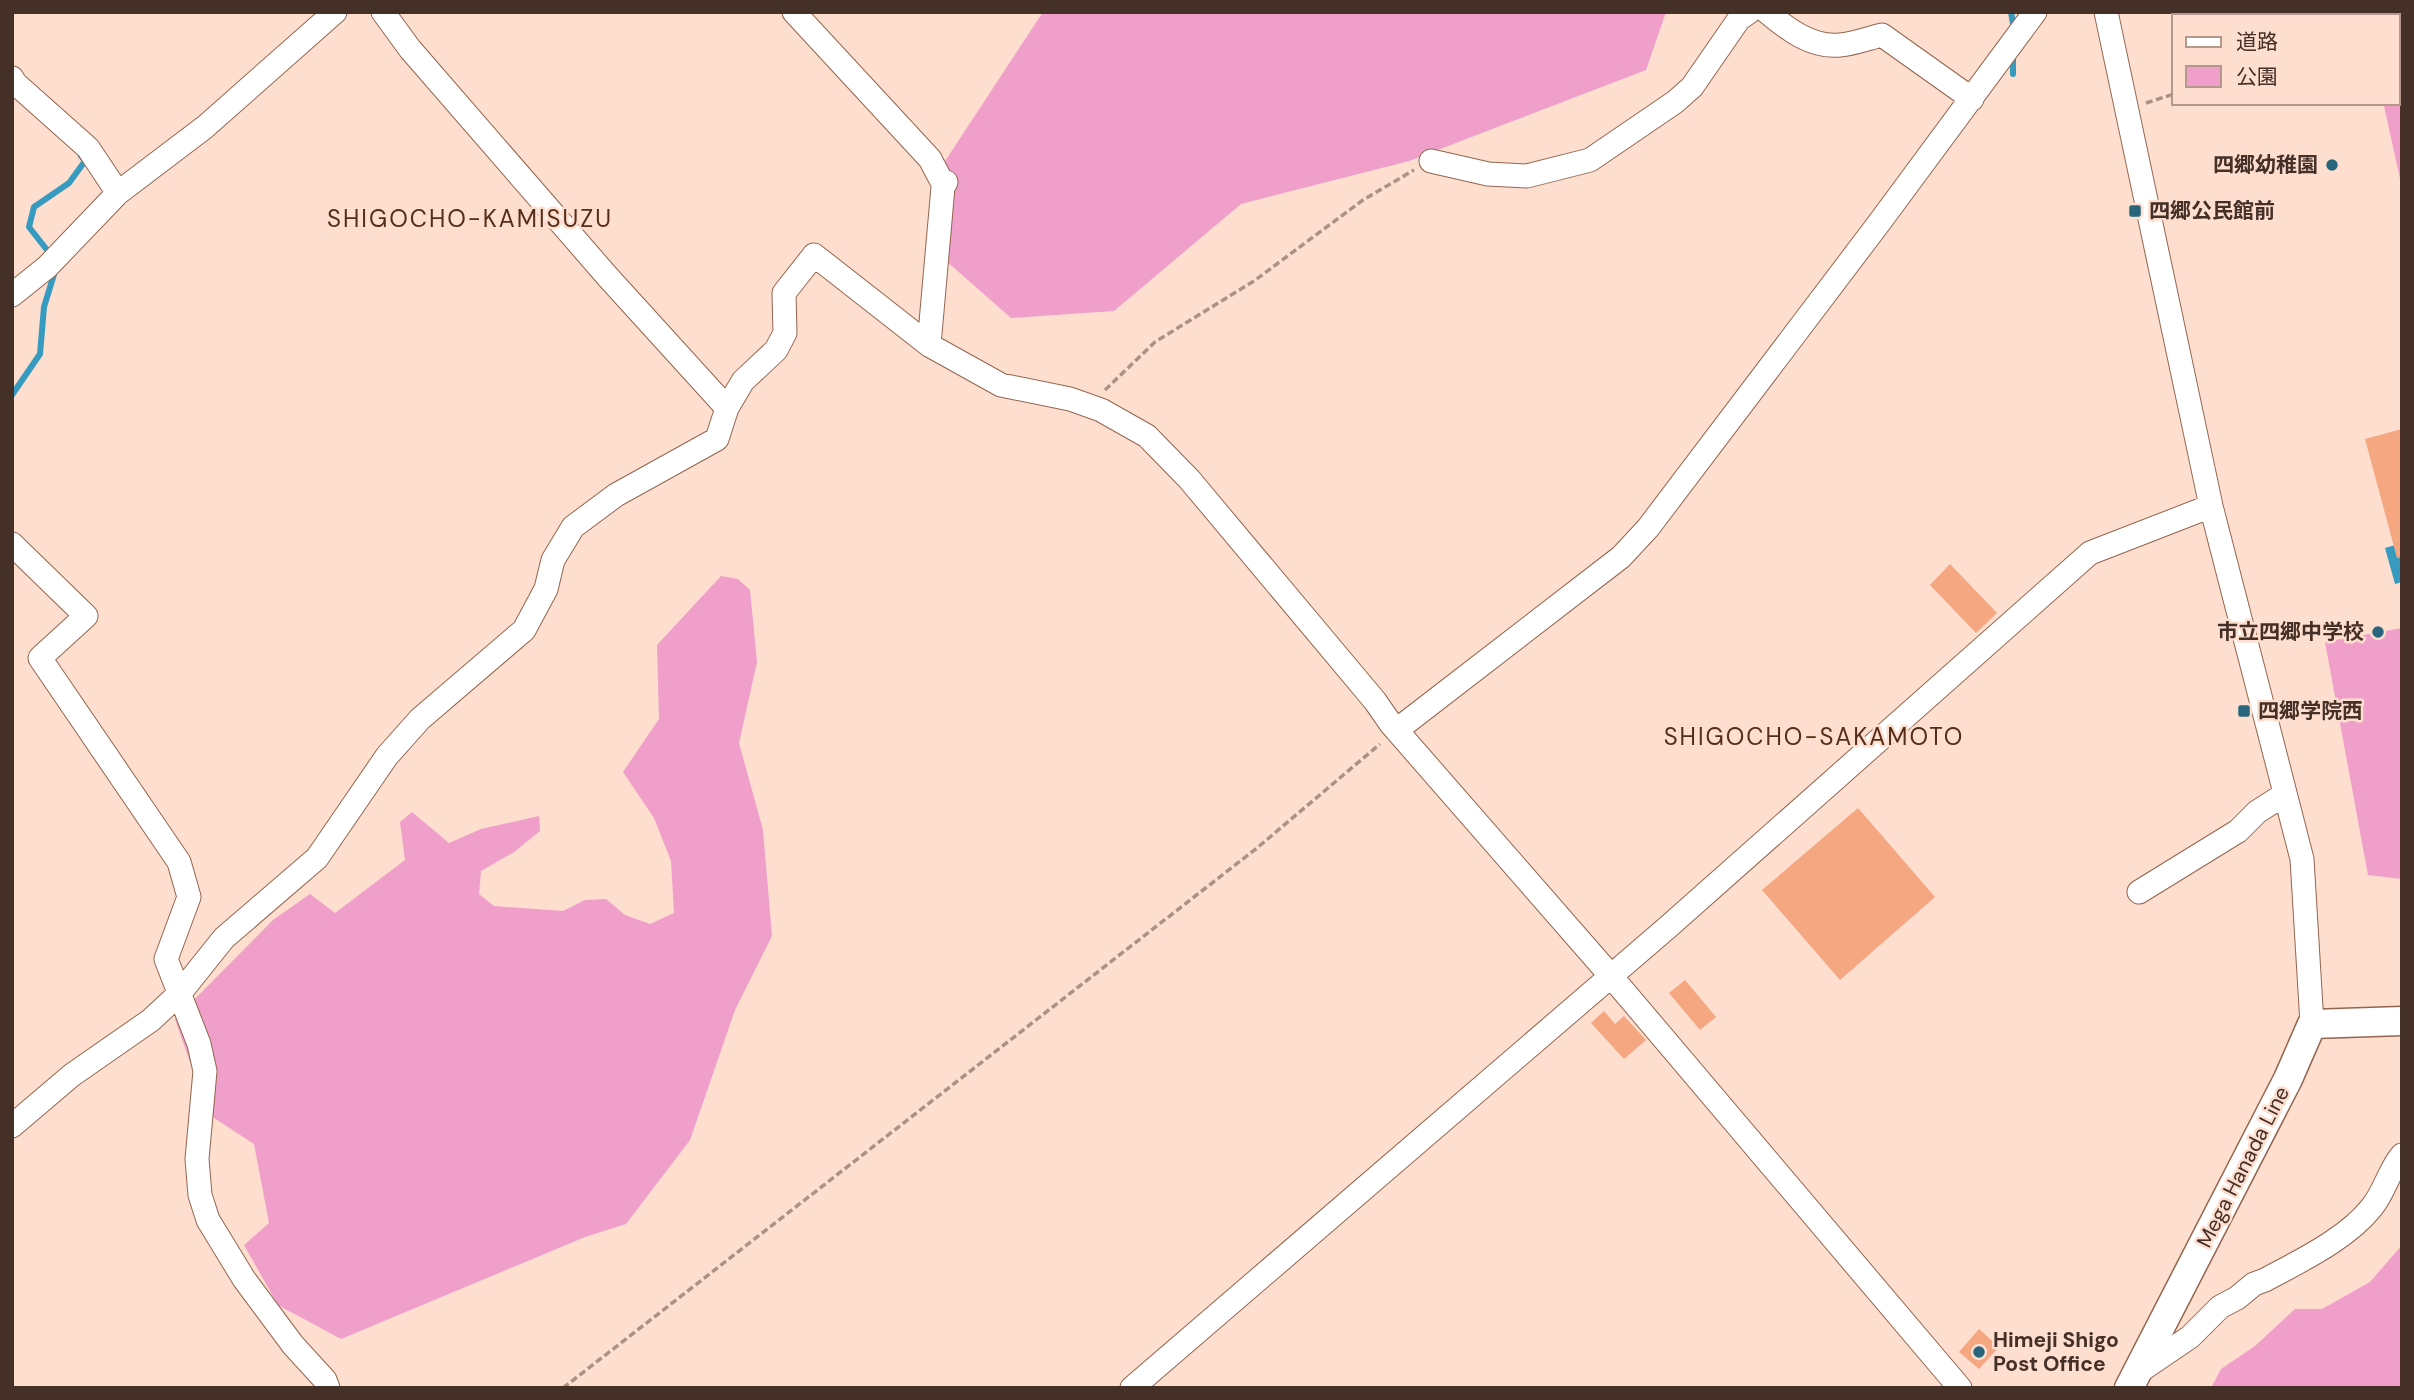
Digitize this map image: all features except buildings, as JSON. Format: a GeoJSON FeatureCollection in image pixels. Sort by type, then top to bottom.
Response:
{"type":"FeatureCollection","features":[{"type":"Feature","properties":{"kind":"main road"},"geometry":{"type":"LineString","coordinates":[[2312,1024],[2402,1021]]}},
{"type":"Feature","properties":{"kind":"main road","name":"Mega Hanada Line"},"geometry":{"type":"LineString","coordinates":[[2133,1380],[2288,1079],[2312,1024]]}},
{"type":"Feature","properties":{"kind":"street"},"geometry":{"type":"LineString","coordinates":[[12,295],[47,267],[118,193],[205,127],[335,12]]}},
{"type":"Feature","properties":{"kind":"street"},"geometry":{"type":"LineString","coordinates":[[383,12],[410,49],[598,266],[727,408]]}},
{"type":"Feature","properties":{"kind":"street"},"geometry":{"type":"LineString","coordinates":[[1431,160],[1488,174],[1527,177],[1590,160],[1675,102],[1692,87],[1739,19],[1749,12]]}},
{"type":"Feature","properties":{"kind":"street"},"geometry":{"type":"LineString","coordinates":[[1767,12],[1785,28],[1810,41],[1838,46],[1882,35],[1972,99]]}},
{"type":"Feature","properties":{"kind":"street"},"geometry":{"type":"LineString","coordinates":[[1398,729],[1621,557],[1648,528],[2035,12]]}},
{"type":"Feature","properties":{"kind":"street"},"geometry":{"type":"LineString","coordinates":[[2106,12],[2211,506],[2302,859],[2312,1024]]}},
{"type":"Feature","properties":{"kind":"street"},"geometry":{"type":"LineString","coordinates":[[804,16],[930,159],[941,180],[946,182],[943,187],[929,345]]}},
{"type":"Feature","properties":{"kind":"street"},"geometry":{"type":"LineString","coordinates":[[12,78],[88,148],[118,193]]}},
{"type":"Feature","properties":{"kind":"street"},"geometry":{"type":"LineString","coordinates":[[12,1125],[72,1075],[152,1020],[180,993],[224,938],[317,858],[387,756],[420,719],[524,629],[546,589],[553,560],[573,527],[616,495],[718,439],[727,408],[743,381],[776,350],[785,333],[784,293],[814,255],[929,345],[1001,385],[1070,399],[1101,410],[1147,436],[1189,479],[1398,729],[1960,1388]]}},
{"type":"Feature","properties":{"kind":"street"},"geometry":{"type":"LineString","coordinates":[[1132,1388],[1668,927],[2090,553],[2211,506]]}},
{"type":"Feature","properties":{"kind":"street"},"geometry":{"type":"LineString","coordinates":[[12,544],[86,617],[40,658],[179,862],[189,897],[166,959],[199,1044],[205,1071],[197,1159],[200,1195],[208,1220],[244,1279],[317,1383]]}},
{"type":"Feature","properties":{"kind":"street"},"geometry":{"type":"LineString","coordinates":[[2139,892],[2238,831],[2257,812],[2285,794]]}},
{"type":"Feature","properties":{"kind":"street"},"geometry":{"type":"LineString","coordinates":[[2133,1380],[2190,1338],[2220,1307],[2253,1284],[2265,1280],[2340,1236],[2372,1206],[2402,1155]]}},
{"type":"Feature","properties":{"kind":"path"},"geometry":{"type":"LineString","coordinates":[[2127,108],[2172,95]]}},
{"type":"Feature","properties":{"kind":"path"},"geometry":{"type":"LineString","coordinates":[[1089,406],[1155,342],[1254,281],[1363,200],[1431,160]]}},
{"type":"Feature","properties":{"kind":"path"},"geometry":{"type":"LineString","coordinates":[[563,1388],[1257,848],[1398,729]]}},
{"type":"Feature","properties":{"kind":"green space"},"geometry":{"type":"Polygon","coordinates":[[[1043,12],[1666,12],[1646,70],[1409,161],[1241,204],[1114,311],[1011,318],[944,259],[934,178],[1043,12]]]}},
{"type":"Feature","properties":{"kind":"green space"},"geometry":{"type":"Polygon","coordinates":[[[2402,12],[2402,188],[2384,106],[2400,105],[2398,14],[2402,12]]]}},
{"type":"Feature","properties":{"kind":"green space"},"geometry":{"type":"Polygon","coordinates":[[[721,576],[738,579],[750,590],[757,662],[739,743],[763,830],[772,936],[735,1010],[690,1140],[626,1224],[585,1237],[341,1339],[278,1305],[244,1245],[269,1223],[254,1144],[208,1114],[175,1019],[273,920],[310,894],[335,913],[405,860],[400,822],[412,812],[449,843],[481,829],[539,816],[540,831],[514,852],[481,871],[479,894],[494,906],[563,911],[585,900],[606,899],[625,915],[650,924],[674,913],[671,861],[654,818],[623,772],[659,719],[657,645],[721,576]]]}},
{"type":"Feature","properties":{"kind":"green space"},"geometry":{"type":"Polygon","coordinates":[[[2402,628],[2402,879],[2368,875],[2325,642],[2402,628]]]}},
{"type":"Feature","properties":{"kind":"green space"},"geometry":{"type":"Polygon","coordinates":[[[2402,1245],[2402,1388],[2211,1388],[2221,1369],[2255,1346],[2295,1309],[2322,1309],[2370,1282],[2402,1245]]]}},
{"type":"Feature","properties":{"kind":"water"},"geometry":{"type":"Polygon","coordinates":[[[2402,543],[2402,582],[2395,584],[2385,548],[2402,543]]]}},
{"type":"Feature","properties":{"kind":"waterway"},"geometry":{"type":"LineString","coordinates":[[2011,12],[2014,30]]}},
{"type":"Feature","properties":{"kind":"waterway"},"geometry":{"type":"LineString","coordinates":[[2013,55],[2013,74]]}},
{"type":"Feature","properties":{"kind":"waterway"},"geometry":{"type":"LineString","coordinates":[[51,255],[29,227],[34,207],[69,183],[85,161],[81,156]]}},
{"type":"Feature","properties":{"kind":"waterway"},"geometry":{"type":"LineString","coordinates":[[12,395],[40,354],[44,307],[55,271]]}},
{"type":"Feature","properties":{"kind":"place","name":"四郷幼稚園"},"geometry":{"type":"Point","coordinates":[2332,165]}},
{"type":"Feature","properties":{"kind":"place","name":"四郷公民館前"},"geometry":{"type":"Point","coordinates":[2135,211]}},
{"type":"Feature","properties":{"kind":"place","name":"市立四郷中学校"},"geometry":{"type":"Point","coordinates":[2378,632]}},
{"type":"Feature","properties":{"kind":"place","name":"四郷学院西"},"geometry":{"type":"Point","coordinates":[2244,711]}},
{"type":"Feature","properties":{"kind":"place","name":"Himeji Shigo Post Office"},"geometry":{"type":"Point","coordinates":[1979,1352]}},
{"type":"Feature","properties":{"kind":"district","name":"SHIGOCHO-KAMISUZU"},"geometry":{"type":"Point","coordinates":[470,219]}},
{"type":"Feature","properties":{"kind":"district","name":"SHIGOCHO-SAKAMOTO"},"geometry":{"type":"Point","coordinates":[1814,737]}}]}
